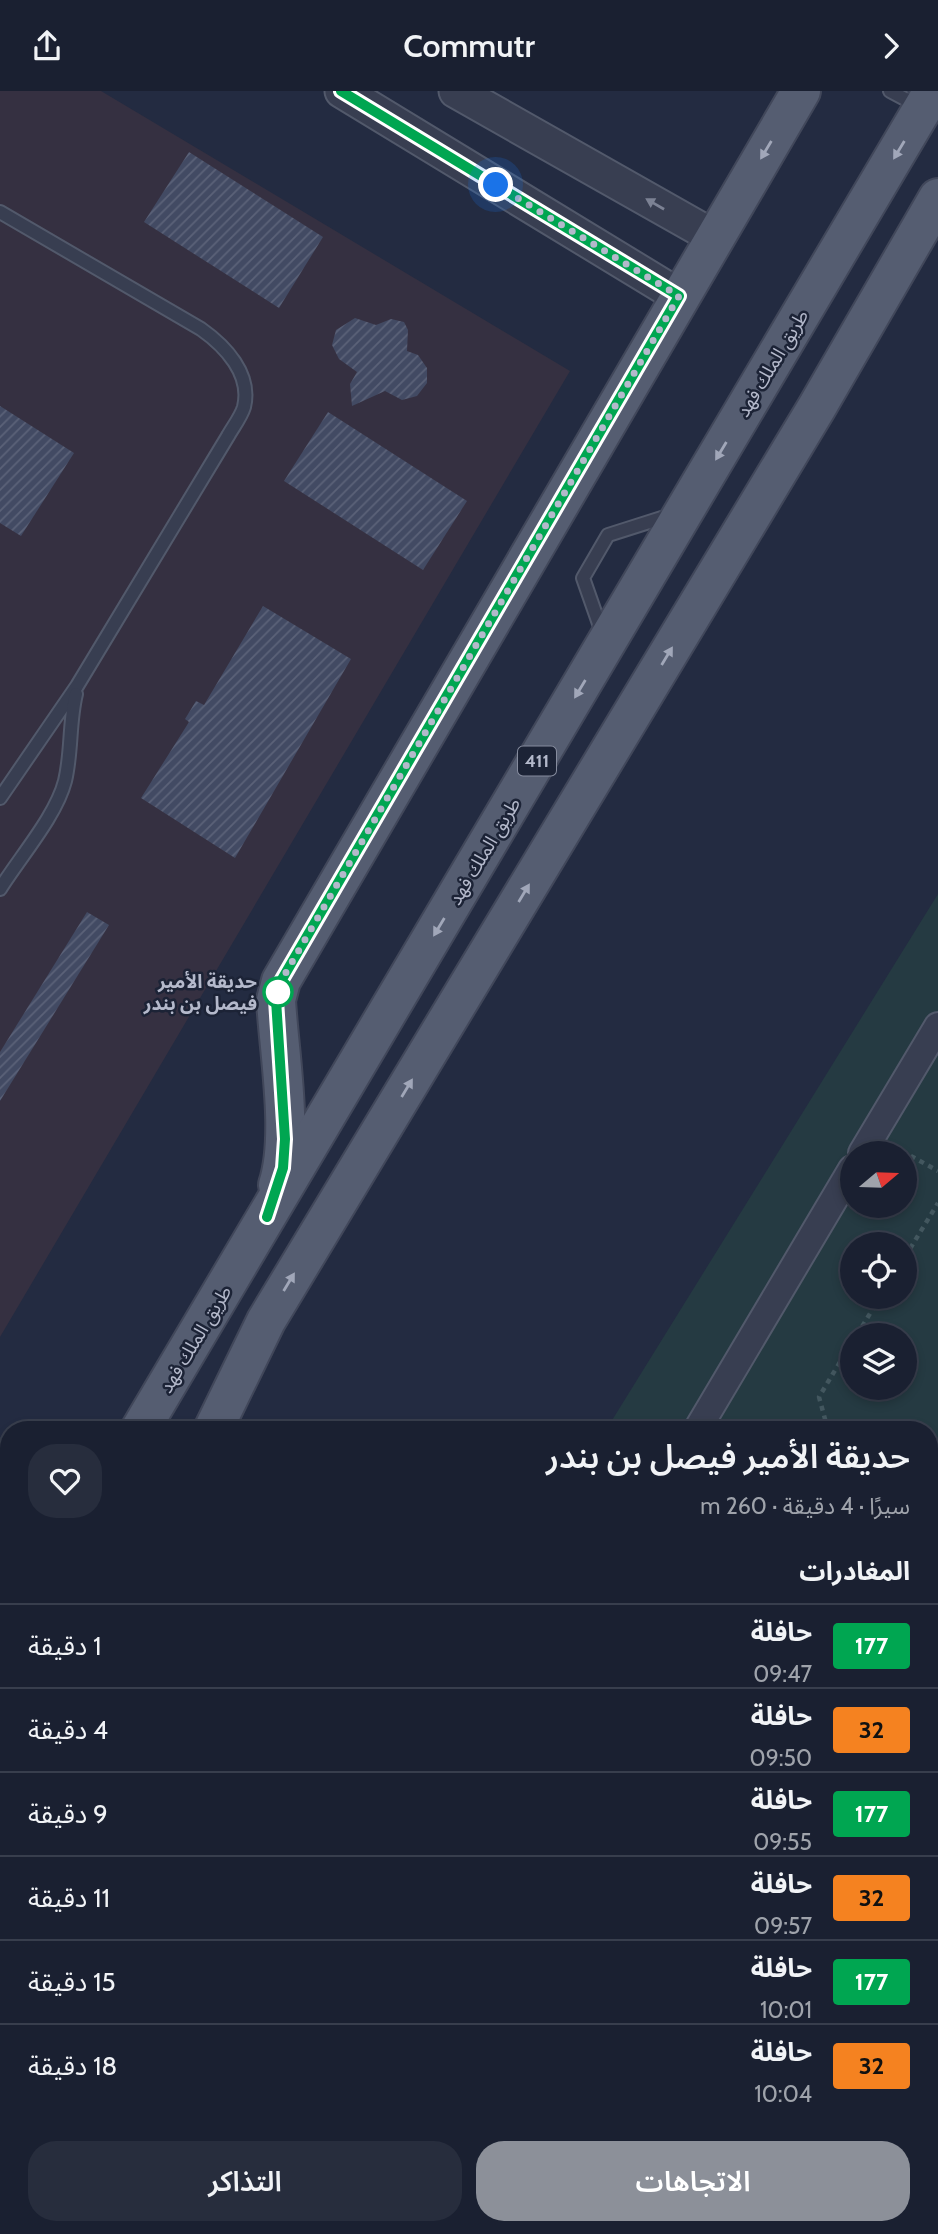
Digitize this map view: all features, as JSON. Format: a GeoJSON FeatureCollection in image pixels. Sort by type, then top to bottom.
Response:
{"type":"FeatureCollection","features":[{"type":"Feature","properties":{"kind":"main road"},"geometry":{"type":"LineString","coordinates":[[267,1217],[283,1168],[285,1139],[276,1000],[281,981],[801,91]]}},
{"type":"Feature","properties":{"kind":"main road","name":"طريق الملك فهد"},"geometry":{"type":"LineString","coordinates":[[144,1421],[928,100]]}},
{"type":"Feature","properties":{"kind":"main road"},"geometry":{"type":"LineString","coordinates":[[217,1421],[266,1321],[817,407],[938,198]]}},
{"type":"Feature","properties":{"kind":"main road"},"geometry":{"type":"LineString","coordinates":[[242,1421],[266,1321]]}},
{"type":"Feature","properties":{"kind":"street"},"geometry":{"type":"LineString","coordinates":[[341,91],[679,296]]}},
{"type":"Feature","properties":{"kind":"street"},"geometry":{"type":"LineString","coordinates":[[456,91],[714,237]]}},
{"type":"Feature","properties":{"kind":"street"},"geometry":{"type":"LineString","coordinates":[[869,1141],[938,1025]]}},
{"type":"Feature","properties":{"kind":"street"},"geometry":{"type":"LineString","coordinates":[[702,1421],[840,1190]]}},
{"type":"Feature","properties":{"kind":"lane"},"geometry":{"type":"LineString","coordinates":[[890,91],[928,100]]}},
{"type":"Feature","properties":{"kind":"lane"},"geometry":{"type":"LineString","coordinates":[[0,212],[201,328],[222,344],[246,384],[244,408],[239,418],[77,686],[0,798]]}},
{"type":"Feature","properties":{"kind":"lane"},"geometry":{"type":"LineString","coordinates":[[607,644],[583,578],[608,535],[685,511]]}},
{"type":"Feature","properties":{"kind":"lane"},"geometry":{"type":"LineString","coordinates":[[0,888],[54,806],[65,783],[72,746],[72,708],[77,686]]}},
{"type":"Feature","properties":{"kind":"path"},"geometry":{"type":"LineString","coordinates":[[917,1159],[938,1171]]}},
{"type":"Feature","properties":{"kind":"path"},"geometry":{"type":"LineString","coordinates":[[917,1237],[938,1203]]}},
{"type":"Feature","properties":{"kind":"path"},"geometry":{"type":"LineString","coordinates":[[826,1421],[819,1397],[840,1362]]}},
{"type":"Feature","properties":{"kind":"shaded area"},"geometry":{"type":"Polygon","coordinates":[[[0,91],[101,91],[570,371],[0,1337],[0,91]]]}},
{"type":"Feature","properties":{"kind":"green space"},"geometry":{"type":"Polygon","coordinates":[[[938,894],[938,1421],[612,1421],[938,894]]]}},
{"type":"Feature","properties":{"kind":"building"},"geometry":{"type":"Polygon","coordinates":[[[189,152],[323,237],[279,308],[144,222],[189,152]]]}},
{"type":"Feature","properties":{"kind":"building"},"geometry":{"type":"Polygon","coordinates":[[[355,318],[376,325],[391,319],[404,322],[408,330],[407,351],[418,355],[427,368],[427,383],[417,396],[402,400],[385,391],[352,406],[350,384],[357,372],[339,359],[332,345],[336,330],[355,318]]]}},
{"type":"Feature","properties":{"kind":"building"},"geometry":{"type":"Polygon","coordinates":[[[0,406],[74,453],[21,536],[0,523],[0,406]]]}},
{"type":"Feature","properties":{"kind":"building"},"geometry":{"type":"Polygon","coordinates":[[[328,412],[467,501],[423,570],[284,481],[328,412]]]}},
{"type":"Feature","properties":{"kind":"building"},"geometry":{"type":"Polygon","coordinates":[[[263,606],[351,659],[235,858],[141,798],[189,722],[185,719],[196,701],[204,705],[263,606]]]}},
{"type":"Feature","properties":{"kind":"building"},"geometry":{"type":"Polygon","coordinates":[[[87,912],[109,925],[0,1101],[0,1052],[87,912]]]}},
{"type":"Feature","properties":{"kind":"bus line","name":"177"},"geometry":{"type":"LineString","coordinates":[[267,1217],[283,1168],[285,1139],[276,1000],[281,981],[679,296],[341,91]]}},
{"type":"Feature","properties":{"kind":"place","name":"حديقة الأمير فيصل بن بندر"},"geometry":{"type":"Point","coordinates":[278,992]}},
{"type":"Feature","properties":{"kind":"route"},"geometry":{"type":"LineString","coordinates":[[278,992],[276,1000],[281,981],[679,296],[496,185]]}}]}
